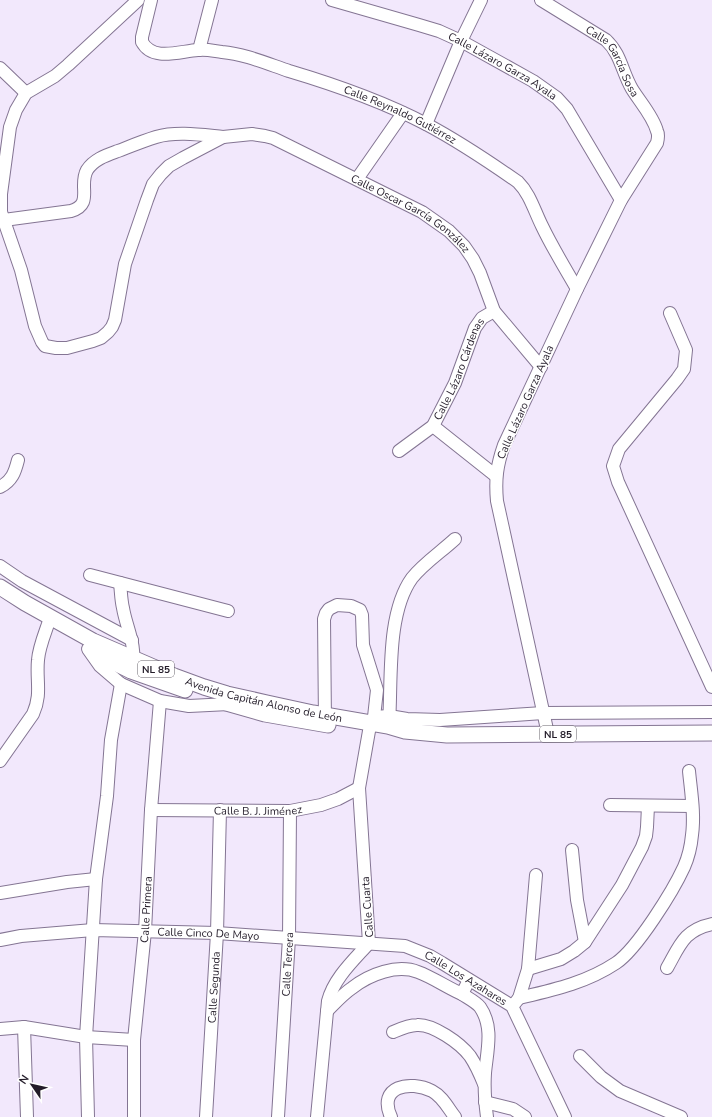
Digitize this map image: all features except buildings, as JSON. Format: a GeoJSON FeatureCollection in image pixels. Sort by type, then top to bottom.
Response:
{"type":"FeatureCollection","features":[{"type":"Feature","properties":{"kind":"main road","name":"Avenida Capitán Alonso de León"},"geometry":{"type":"LineString","coordinates":[[0,587],[25,603],[88,649],[132,665],[174,676],[227,694],[325,720]]}},
{"type":"Feature","properties":{"kind":"main road","name":"Avenida Capitán Alonso de León"},"geometry":{"type":"LineString","coordinates":[[0,597],[49,622],[94,641],[160,682],[265,714],[389,725],[405,731],[447,735],[712,733]]}},
{"type":"Feature","properties":{"kind":"street"},"geometry":{"type":"LineString","coordinates":[[4,220],[1,212],[0,198],[10,128],[16,110],[26,93],[55,76],[138,0]]}},
{"type":"Feature","properties":{"kind":"street","name":"Calle Reynaldo Gutiérrez"},"geometry":{"type":"LineString","coordinates":[[151,0],[142,42],[144,47],[153,52],[164,54],[199,50],[236,54],[358,94],[426,124],[477,154],[518,182],[524,188],[529,195],[550,243],[577,289]]}},
{"type":"Feature","properties":{"kind":"street"},"geometry":{"type":"LineString","coordinates":[[199,50],[212,0]]}},
{"type":"Feature","properties":{"kind":"street","name":"Calle Lázaro Garza Ayala"},"geometry":{"type":"LineString","coordinates":[[332,0],[426,27],[461,41],[534,81],[557,98],[567,108],[621,200]]}},
{"type":"Feature","properties":{"kind":"street"},"geometry":{"type":"LineString","coordinates":[[426,124],[461,41],[482,0]]}},
{"type":"Feature","properties":{"kind":"street","name":"Calle García Sosa"},"geometry":{"type":"LineString","coordinates":[[541,0],[606,40],[611,45],[617,54],[631,87],[657,129],[657,143]]}},
{"type":"Feature","properties":{"kind":"street"},"geometry":{"type":"LineString","coordinates":[[0,68],[26,93]]}},
{"type":"Feature","properties":{"kind":"street"},"geometry":{"type":"LineString","coordinates":[[357,179],[403,113]]}},
{"type":"Feature","properties":{"kind":"street","name":"Calle Oscar García González"},"geometry":{"type":"LineString","coordinates":[[223,137],[169,166],[154,184],[136,229],[125,264],[115,320],[112,327],[101,338],[67,348],[51,348],[46,346],[42,342],[35,326],[21,270],[4,220],[71,211],[79,208],[83,202],[84,183],[87,170],[95,161],[110,154],[157,137],[190,135],[223,137],[240,134],[265,136],[357,179],[422,212],[449,231],[464,246],[473,259],[480,273],[494,312],[541,367]]}},
{"type":"Feature","properties":{"kind":"street","name":"Calle Lázaro Garza Ayala"},"geometry":{"type":"LineString","coordinates":[[548,734],[497,501],[496,476],[498,462],[504,445],[577,289],[621,200],[657,143]]}},
{"type":"Feature","properties":{"kind":"street","name":"Calle Lázaro Cárdenas"},"geometry":{"type":"LineString","coordinates":[[494,312],[482,318],[475,328],[455,383],[433,426],[496,476]]}},
{"type":"Feature","properties":{"kind":"street"},"geometry":{"type":"LineString","coordinates":[[670,313],[686,350],[684,369],[619,449],[613,466],[618,482],[712,687]]}},
{"type":"Feature","properties":{"kind":"street"},"geometry":{"type":"LineString","coordinates":[[398,451],[433,426]]}},
{"type":"Feature","properties":{"kind":"street"},"geometry":{"type":"LineString","coordinates":[[0,487],[5,484],[15,473],[18,460]]}},
{"type":"Feature","properties":{"kind":"street"},"geometry":{"type":"LineString","coordinates":[[455,539],[423,566],[413,577],[405,589],[400,602],[393,636],[389,725],[407,719],[440,720],[544,713],[712,712]]}},
{"type":"Feature","properties":{"kind":"street"},"geometry":{"type":"LineString","coordinates":[[0,566],[22,581],[132,640]]}},
{"type":"Feature","properties":{"kind":"street"},"geometry":{"type":"LineString","coordinates":[[90,575],[228,611]]}},
{"type":"Feature","properties":{"kind":"street"},"geometry":{"type":"LineString","coordinates":[[120,583],[122,607],[132,640],[132,665]]}},
{"type":"Feature","properties":{"kind":"street","name":"Calle Cuarta"},"geometry":{"type":"LineString","coordinates":[[317,1117],[328,1000],[334,986],[350,964],[369,943],[359,788],[372,724],[376,690],[363,645],[362,615],[360,610],[352,606],[337,605],[329,609],[324,619],[325,720]]}},
{"type":"Feature","properties":{"kind":"street"},"geometry":{"type":"LineString","coordinates":[[0,761],[33,714],[36,706],[39,696],[38,660],[49,622]]}},
{"type":"Feature","properties":{"kind":"street"},"geometry":{"type":"LineString","coordinates":[[88,649],[100,666],[121,684],[160,701],[189,706],[229,704]]}},
{"type":"Feature","properties":{"kind":"street"},"geometry":{"type":"LineString","coordinates":[[88,1117],[86,1037],[92,930],[96,879],[107,796],[111,740],[121,684]]}},
{"type":"Feature","properties":{"kind":"street","name":"Calle Primera"},"geometry":{"type":"LineString","coordinates":[[134,1117],[134,1040],[145,931],[160,701]]}},
{"type":"Feature","properties":{"kind":"street"},"geometry":{"type":"LineString","coordinates":[[516,1002],[588,979],[617,963],[626,954],[653,919],[684,867],[692,834],[692,806],[689,771]]}},
{"type":"Feature","properties":{"kind":"street","name":"Calle B. J. Jiménez"},"geometry":{"type":"LineString","coordinates":[[152,810],[290,811],[321,805],[338,799],[359,788]]}},
{"type":"Feature","properties":{"kind":"street"},"geometry":{"type":"LineString","coordinates":[[610,804],[692,806]]}},
{"type":"Feature","properties":{"kind":"street"},"geometry":{"type":"LineString","coordinates":[[528,969],[561,959],[585,942],[622,885],[642,847],[647,827],[648,806]]}},
{"type":"Feature","properties":{"kind":"street","name":"Calle Segunda"},"geometry":{"type":"LineString","coordinates":[[206,1117],[217,933],[220,810]]}},
{"type":"Feature","properties":{"kind":"street","name":"Calle Tercera"},"geometry":{"type":"LineString","coordinates":[[278,1117],[289,938],[290,811]]}},
{"type":"Feature","properties":{"kind":"street"},"geometry":{"type":"LineString","coordinates":[[572,850],[577,900],[585,942]]}},
{"type":"Feature","properties":{"kind":"street"},"geometry":{"type":"LineString","coordinates":[[516,1002],[528,969],[536,876]]}},
{"type":"Feature","properties":{"kind":"street"},"geometry":{"type":"LineString","coordinates":[[0,893],[67,882],[96,879]]}},
{"type":"Feature","properties":{"kind":"street"},"geometry":{"type":"LineString","coordinates":[[667,968],[685,938],[692,931],[712,924]]}},
{"type":"Feature","properties":{"kind":"street","name":"Calle Cinco De Mayo"},"geometry":{"type":"LineString","coordinates":[[0,940],[21,936],[92,930],[217,933],[369,943]]}},
{"type":"Feature","properties":{"kind":"street","name":"Calle Los Azahares"},"geometry":{"type":"LineString","coordinates":[[369,943],[405,946],[430,956],[469,980],[516,1002],[555,1098],[565,1117]]}},
{"type":"Feature","properties":{"kind":"street"},"geometry":{"type":"LineString","coordinates":[[327,1011],[352,987],[374,976],[402,969],[419,972],[462,994],[479,1006],[486,1017],[489,1052],[485,1085],[487,1117]]}},
{"type":"Feature","properties":{"kind":"street"},"geometry":{"type":"LineString","coordinates":[[462,994],[469,980]]}},
{"type":"Feature","properties":{"kind":"street"},"geometry":{"type":"LineString","coordinates":[[393,1032],[415,1024],[434,1028],[462,1048],[469,1055],[477,1067],[485,1085]]}},
{"type":"Feature","properties":{"kind":"street"},"geometry":{"type":"LineString","coordinates":[[24,1027],[27,1117]]}},
{"type":"Feature","properties":{"kind":"street"},"geometry":{"type":"LineString","coordinates":[[0,1029],[24,1027],[86,1037],[134,1040]]}},
{"type":"Feature","properties":{"kind":"street"},"geometry":{"type":"LineString","coordinates":[[580,1056],[601,1077],[620,1091],[680,1117]]}},
{"type":"Feature","properties":{"kind":"street"},"geometry":{"type":"LineString","coordinates":[[391,1117],[387,1106],[390,1093],[397,1088],[409,1086],[424,1088],[432,1091],[439,1096],[455,1117]]}},
{"type":"Feature","properties":{"kind":"street"},"geometry":{"type":"LineString","coordinates":[[555,1098],[555,1117]]}},
{"type":"Feature","properties":{"kind":"street"},"geometry":{"type":"LineString","coordinates":[[485,1102],[513,1109],[525,1117]]}}]}
